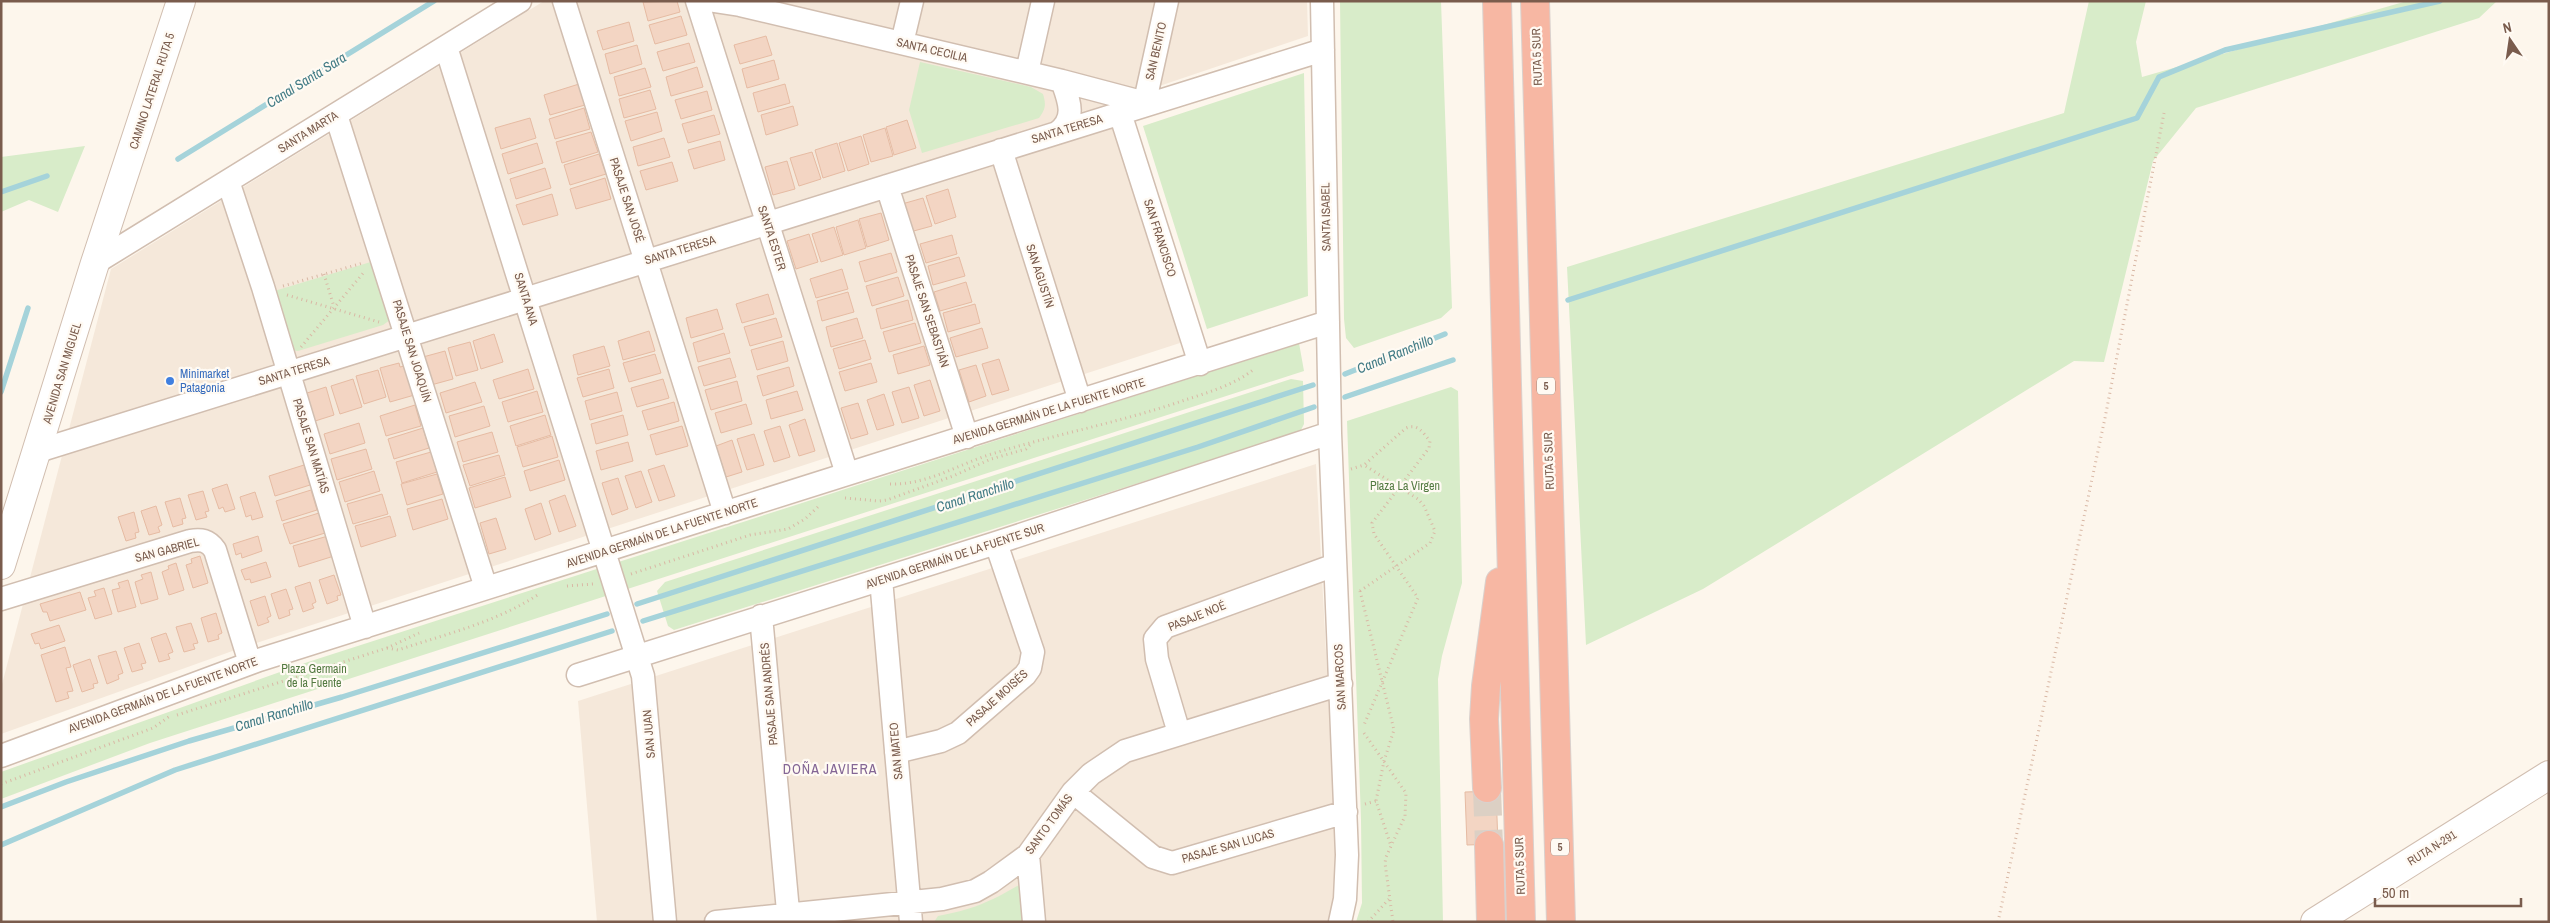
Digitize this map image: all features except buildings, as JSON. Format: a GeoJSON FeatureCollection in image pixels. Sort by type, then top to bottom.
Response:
{"type":"FeatureCollection","features":[{"type":"Feature","properties":{"kind":"highway","name":"RUTA 5 SUR"},"geometry":{"type":"LineString","coordinates":[[1497,1],[1521,922]]}},
{"type":"Feature","properties":{"kind":"highway","name":"RUTA 5 SUR"},"geometry":{"type":"LineString","coordinates":[[1535,1],[1561,922]]}},
{"type":"Feature","properties":{"kind":"highway"},"geometry":{"type":"LineString","coordinates":[[1487,788],[1484,719],[1486,686],[1511,486]]}},
{"type":"Feature","properties":{"kind":"highway"},"geometry":{"type":"LineString","coordinates":[[1489,845],[1492,922]]}},
{"type":"Feature","properties":{"kind":"street","name":"CAMINO LATERAL RUTA 5"},"geometry":{"type":"LineString","coordinates":[[123,181],[181,1]]}},
{"type":"Feature","properties":{"kind":"street","name":"SANTA MARTA"},"geometry":{"type":"LineString","coordinates":[[95,263],[520,1]]}},
{"type":"Feature","properties":{"kind":"street","name":"PASAJE SAN JOSÉ"},"geometry":{"type":"LineString","coordinates":[[564,1],[725,513]]}},
{"type":"Feature","properties":{"kind":"street"},"geometry":{"type":"LineString","coordinates":[[902,43],[912,1]]}},
{"type":"Feature","properties":{"kind":"street"},"geometry":{"type":"LineString","coordinates":[[1026,72],[1043,1]]}},
{"type":"Feature","properties":{"kind":"street","name":"SAN BENITO"},"geometry":{"type":"LineString","coordinates":[[1147,103],[1167,1]]}},
{"type":"Feature","properties":{"kind":"street","name":"SANTA ISABEL"},"geometry":{"type":"LineString","coordinates":[[1322,1],[1330,433]]}},
{"type":"Feature","properties":{"kind":"street","name":"SANTA CECILIA"},"geometry":{"type":"LineString","coordinates":[[705,2],[740,5],[1026,72],[1147,103]]}},
{"type":"Feature","properties":{"kind":"street","name":"SANTA ESTER"},"geometry":{"type":"LineString","coordinates":[[705,2],[768,223],[847,474]]}},
{"type":"Feature","properties":{"kind":"street","name":"SANTA ANA"},"geometry":{"type":"LineString","coordinates":[[446,47],[604,551]]}},
{"type":"Feature","properties":{"kind":"street","name":"SANTA TERESA"},"geometry":{"type":"LineString","coordinates":[[38,451],[288,369],[526,299],[1057,133],[1147,103],[1323,50]]}},
{"type":"Feature","properties":{"kind":"street"},"geometry":{"type":"LineString","coordinates":[[1057,133],[1064,128],[1070,112],[1062,81]]}},
{"type":"Feature","properties":{"kind":"street","name":"SAN FRANCISCO"},"geometry":{"type":"LineString","coordinates":[[1120,113],[1200,364]]}},
{"type":"Feature","properties":{"kind":"street","name":"PASAJE SAN JOAQUÍN"},"geometry":{"type":"LineString","coordinates":[[336,115],[378,256],[407,333],[486,588]]}},
{"type":"Feature","properties":{"kind":"street","name":"SAN AGUSTÍN"},"geometry":{"type":"LineString","coordinates":[[1001,150],[1080,401]]}},
{"type":"Feature","properties":{"kind":"street","name":"AVENIDA SAN MIGUEL"},"geometry":{"type":"LineString","coordinates":[[1,565],[95,263],[123,181]]}},
{"type":"Feature","properties":{"kind":"street","name":"PASAJE SAN MATÍAS"},"geometry":{"type":"LineString","coordinates":[[228,181],[266,288],[288,369],[365,626]]}},
{"type":"Feature","properties":{"kind":"street","name":"PASAJE SAN SEBASTIÁN"},"geometry":{"type":"LineString","coordinates":[[887,186],[967,437]]}},
{"type":"Feature","properties":{"kind":"street","name":"AVENIDA GERMAÍN DE LA FUENTE NORTE"},"geometry":{"type":"LineString","coordinates":[[1,756],[250,663],[1328,322]]}},
{"type":"Feature","properties":{"kind":"street","name":"AVENIDA GERMAÍN DE LA FUENTE SUR"},"geometry":{"type":"LineString","coordinates":[[578,674],[996,543],[1330,433]]}},
{"type":"Feature","properties":{"kind":"street","name":"SAN MARCOS"},"geometry":{"type":"LineString","coordinates":[[1330,433],[1346,812],[1347,878],[1340,922]]}},
{"type":"Feature","properties":{"kind":"street","name":"SAN GABRIEL"},"geometry":{"type":"LineString","coordinates":[[1,599],[190,541],[204,540],[210,543],[215,550],[250,663]]}},
{"type":"Feature","properties":{"kind":"street","name":"PASAJE MOISÉS"},"geometry":{"type":"LineString","coordinates":[[896,752],[941,741],[958,733],[1025,675],[1030,668],[1033,652],[996,543]]}},
{"type":"Feature","properties":{"kind":"street","name":"SAN JUAN"},"geometry":{"type":"LineString","coordinates":[[604,551],[636,656],[646,702],[665,922]]}},
{"type":"Feature","properties":{"kind":"street","name":"PASAJE NOÉ"},"geometry":{"type":"LineString","coordinates":[[1179,733],[1157,659],[1155,639],[1165,627],[1335,565]]}},
{"type":"Feature","properties":{"kind":"street","name":"SAN MATEO"},"geometry":{"type":"LineString","coordinates":[[881,579],[910,912]]}},
{"type":"Feature","properties":{"kind":"street","name":"PASAJE SAN ANDRÉS"},"geometry":{"type":"LineString","coordinates":[[762,616],[789,918]]}},
{"type":"Feature","properties":{"kind":"street","name":"SANTO TOMÁS"},"geometry":{"type":"LineString","coordinates":[[716,922],[910,912],[942,899],[974,891],[999,877],[1028,855],[1073,792],[1091,774],[1125,752],[1179,733],[1340,684]]}},
{"type":"Feature","properties":{"kind":"street","name":"RUTA N-291"},"geometry":{"type":"LineString","coordinates":[[2315,922],[2549,775]]}},
{"type":"Feature","properties":{"kind":"street","name":"PASAJE SAN LUCAS"},"geometry":{"type":"LineString","coordinates":[[1073,792],[1153,857],[1166,863],[1172,863],[1346,812]]}},
{"type":"Feature","properties":{"kind":"street"},"geometry":{"type":"LineString","coordinates":[[1028,855],[1034,922]]}},
{"type":"Feature","properties":{"kind":"path"},"geometry":{"type":"LineString","coordinates":[[1998,922],[2103,428],[2164,113]]}},
{"type":"Feature","properties":{"kind":"path"},"geometry":{"type":"LineString","coordinates":[[266,288],[324,274],[378,256]]}},
{"type":"Feature","properties":{"kind":"path"},"geometry":{"type":"LineString","coordinates":[[288,369],[334,308],[378,256]]}},
{"type":"Feature","properties":{"kind":"path"},"geometry":{"type":"LineString","coordinates":[[324,274],[334,308]]}},
{"type":"Feature","properties":{"kind":"path"},"geometry":{"type":"LineString","coordinates":[[266,288],[334,308],[407,333]]}},
{"type":"Feature","properties":{"kind":"path"},"geometry":{"type":"LineString","coordinates":[[886,483],[906,483],[937,476],[989,455],[1148,412],[1210,392],[1246,375],[1259,364]]}},
{"type":"Feature","properties":{"kind":"path"},"geometry":{"type":"LineString","coordinates":[[1354,592],[1360,591],[1396,566],[1430,543],[1434,531],[1424,506],[1418,499],[1399,487],[1364,465],[1406,428],[1413,425],[1418,427],[1430,442],[1429,448],[1399,487],[1372,524],[1374,534],[1396,566],[1418,598],[1363,727],[1364,734],[1406,793],[1405,816],[1386,863],[1393,922]]}},
{"type":"Feature","properties":{"kind":"path"},"geometry":{"type":"LineString","coordinates":[[839,498],[879,502],[887,500],[953,476],[991,459],[1026,449],[1030,445]]}},
{"type":"Feature","properties":{"kind":"path"},"geometry":{"type":"LineString","coordinates":[[624,576],[750,535],[788,529],[801,522],[827,501]]}},
{"type":"Feature","properties":{"kind":"path"},"geometry":{"type":"LineString","coordinates":[[559,587],[601,583]]}},
{"type":"Feature","properties":{"kind":"path"},"geometry":{"type":"LineString","coordinates":[[1360,591],[1394,730],[1384,761],[1376,802],[1392,846]]}},
{"type":"Feature","properties":{"kind":"path"},"geometry":{"type":"LineString","coordinates":[[387,648],[398,650],[512,611],[542,592]]}},
{"type":"Feature","properties":{"kind":"path"},"geometry":{"type":"LineString","coordinates":[[157,718],[209,706],[387,648],[424,631]]}},
{"type":"Feature","properties":{"kind":"path"},"geometry":{"type":"LineString","coordinates":[[1,784],[153,728],[170,716]]}},
{"type":"Feature","properties":{"kind":"path"},"geometry":{"type":"LineString","coordinates":[[1368,922],[1390,897]]}},
{"type":"Feature","properties":{"kind":"shaded area"},"geometry":{"type":"Polygon","coordinates":[[[544,1],[1307,1],[1308,36],[1106,104],[1183,342],[238,649],[1,734],[1,688],[111,269],[544,1]]]}},
{"type":"Feature","properties":{"kind":"shaded area"},"geometry":{"type":"Polygon","coordinates":[[[1316,464],[1336,841],[1334,902],[1329,922],[597,922],[578,701],[1316,464]]]}},
{"type":"Feature","properties":{"kind":"green space"},"geometry":{"type":"Polygon","coordinates":[[[1340,1],[1441,1],[1452,308],[1441,318],[1354,348],[1346,338],[1344,319],[1340,1]]]}},
{"type":"Feature","properties":{"kind":"green space"},"geometry":{"type":"Polygon","coordinates":[[[2089,1],[2146,1],[2136,42],[2142,77],[2407,1],[2497,1],[2479,18],[2196,108],[2153,161],[2104,362],[2074,361],[1703,589],[1586,645],[1567,267],[2064,113],[2089,1]]]}},
{"type":"Feature","properties":{"kind":"green space"},"geometry":{"type":"Polygon","coordinates":[[[920,62],[1031,87],[1043,94],[1045,104],[1043,112],[1039,118],[922,153],[909,110],[920,62]]]}},
{"type":"Feature","properties":{"kind":"green space"},"geometry":{"type":"Polygon","coordinates":[[[1304,73],[1308,296],[1207,329],[1143,126],[1304,73]]]}},
{"type":"Feature","properties":{"kind":"green space"},"geometry":{"type":"Polygon","coordinates":[[[85,146],[58,212],[29,200],[1,212],[1,157],[85,146]]]}},
{"type":"Feature","properties":{"kind":"green space"},"geometry":{"type":"Polygon","coordinates":[[[374,261],[390,320],[383,325],[298,351],[289,350],[271,292],[374,261]]]}},
{"type":"Feature","properties":{"kind":"green space","name":"Plaza Germain de la Fuente"},"geometry":{"type":"Polygon","coordinates":[[[1299,343],[1304,371],[150,743],[1,799],[1,772],[308,662],[1299,343]]]}},
{"type":"Feature","properties":{"kind":"green space"},"geometry":{"type":"Polygon","coordinates":[[[1291,379],[1303,381],[1304,424],[1300,432],[674,630],[668,626],[657,591],[665,582],[1291,379]]]}},
{"type":"Feature","properties":{"kind":"green space","name":"Plaza La Virgen"},"geometry":{"type":"Polygon","coordinates":[[[1451,387],[1458,391],[1462,583],[1442,656],[1438,679],[1443,922],[1356,922],[1362,903],[1361,820],[1347,421],[1451,387]]]}},
{"type":"Feature","properties":{"kind":"green space"},"geometry":{"type":"Polygon","coordinates":[[[1019,885],[1022,922],[934,922],[938,916],[980,905],[1019,885]]]}},
{"type":"Feature","properties":{"kind":"waterway","name":"Canal Santa Sara"},"geometry":{"type":"LineString","coordinates":[[178,159],[434,1]]}},
{"type":"Feature","properties":{"kind":"waterway"},"geometry":{"type":"LineString","coordinates":[[1568,300],[2137,118],[2159,77],[2225,50],[2440,1]]}},
{"type":"Feature","properties":{"kind":"waterway","name":"Canal Santa Sara"},"geometry":{"type":"LineString","coordinates":[[1,192],[47,176]]}},
{"type":"Feature","properties":{"kind":"waterway"},"geometry":{"type":"LineString","coordinates":[[1,392],[28,308]]}},
{"type":"Feature","properties":{"kind":"waterway","name":"Canal Ranchillo"},"geometry":{"type":"LineString","coordinates":[[1345,374],[1445,334]]}},
{"type":"Feature","properties":{"kind":"waterway"},"geometry":{"type":"LineString","coordinates":[[1345,397],[1453,360]]}},
{"type":"Feature","properties":{"kind":"waterway","name":"Canal Ranchillo"},"geometry":{"type":"LineString","coordinates":[[637,604],[1313,385]]}},
{"type":"Feature","properties":{"kind":"waterway"},"geometry":{"type":"LineString","coordinates":[[643,621],[1198,447],[1314,407]]}},
{"type":"Feature","properties":{"kind":"waterway","name":"Canal Ranchillo"},"geometry":{"type":"LineString","coordinates":[[1,807],[66,782],[189,741],[342,697],[607,614]]}},
{"type":"Feature","properties":{"kind":"waterway"},"geometry":{"type":"LineString","coordinates":[[1,845],[175,770],[612,631]]}},
{"type":"Feature","properties":{"kind":"tunnel"},"geometry":{"type":"LineString","coordinates":[[1487,788],[1489,845]]}},
{"type":"Feature","properties":{"kind":"place","name":"Minimarket Patagonia"},"geometry":{"type":"Point","coordinates":[170,381]}},
{"type":"Feature","properties":{"kind":"district","name":"DOÑA JAVIERA"},"geometry":{"type":"Point","coordinates":[830,769]}}]}
